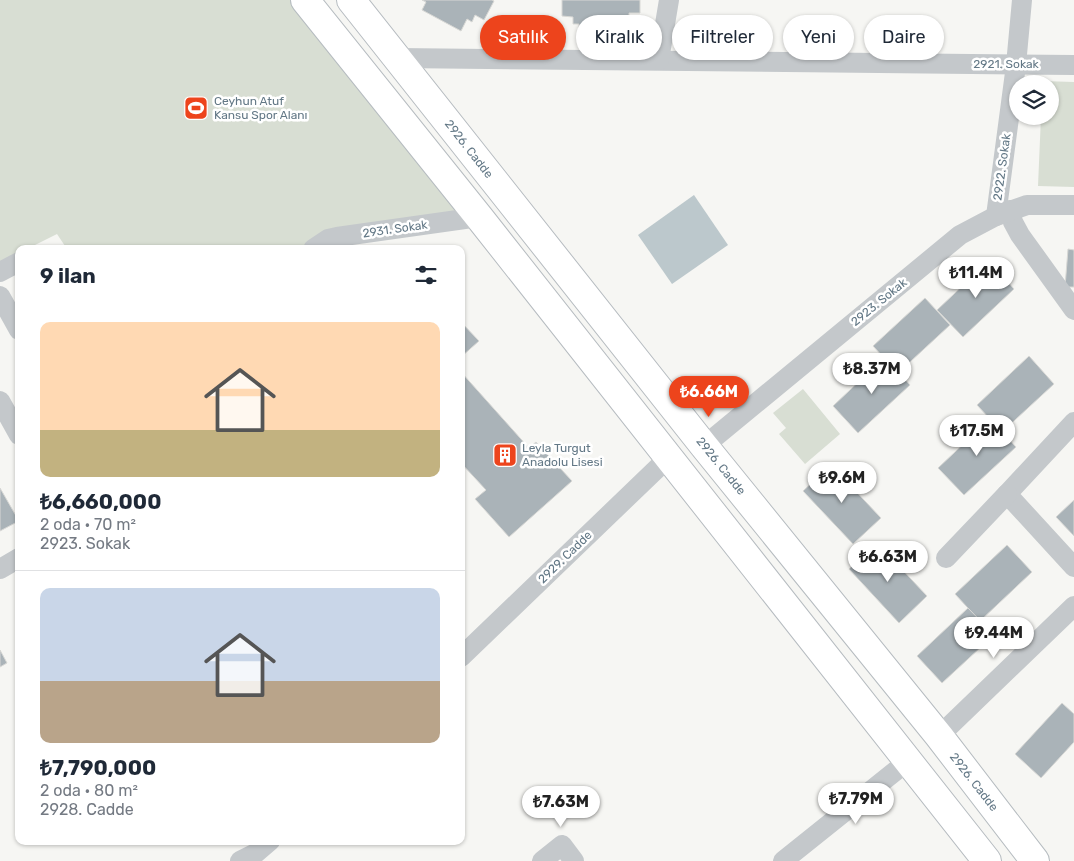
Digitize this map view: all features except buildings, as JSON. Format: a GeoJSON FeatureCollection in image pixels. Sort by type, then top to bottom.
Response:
{"type":"FeatureCollection","features":[{"type":"Feature","properties":{"kind":"street"},"geometry":{"type":"LineString","coordinates":[[305,0],[479,217],[987,861]]}},
{"type":"Feature","properties":{"kind":"street"},"geometry":{"type":"LineString","coordinates":[[662,42],[669,0]]}},
{"type":"Feature","properties":{"kind":"street","name":"2922. Sokak"},"geometry":{"type":"LineString","coordinates":[[1003,213],[1022,0]]}},
{"type":"Feature","properties":{"kind":"street","name":"2926. Cadde"},"geometry":{"type":"LineString","coordinates":[[362,5],[398,58],[704,446],[939,736],[1035,861]]}},
{"type":"Feature","properties":{"kind":"street","name":"2921. Sokak"},"geometry":{"type":"LineString","coordinates":[[398,58],[576,59]]}},
{"type":"Feature","properties":{"kind":"street","name":"2921. Sokak"},"geometry":{"type":"LineString","coordinates":[[659,60],[1074,65]]}},
{"type":"Feature","properties":{"kind":"street","name":"2923. Sokak"},"geometry":{"type":"LineString","coordinates":[[704,446],[960,235],[1003,213],[1035,204],[1074,205]]}},
{"type":"Feature","properties":{"kind":"street"},"geometry":{"type":"LineString","coordinates":[[1003,213],[1013,222],[1020,235],[1074,310]]}},
{"type":"Feature","properties":{"kind":"street","name":"2931. Sokak"},"geometry":{"type":"LineString","coordinates":[[319,245],[328,239],[337,237],[479,217]]}},
{"type":"Feature","properties":{"kind":"street"},"geometry":{"type":"LineString","coordinates":[[0,272],[15,264]]}},
{"type":"Feature","properties":{"kind":"street"},"geometry":{"type":"LineString","coordinates":[[0,296],[15,323]]}},
{"type":"Feature","properties":{"kind":"street"},"geometry":{"type":"LineString","coordinates":[[0,401],[15,428]]}},
{"type":"Feature","properties":{"kind":"street"},"geometry":{"type":"LineString","coordinates":[[946,558],[1074,422]]}},
{"type":"Feature","properties":{"kind":"street","name":"2929. Cadde"},"geometry":{"type":"LineString","coordinates":[[465,653],[669,457]]}},
{"type":"Feature","properties":{"kind":"street"},"geometry":{"type":"LineString","coordinates":[[1007,494],[1074,567]]}},
{"type":"Feature","properties":{"kind":"street"},"geometry":{"type":"LineString","coordinates":[[0,569],[15,560]]}},
{"type":"Feature","properties":{"kind":"street"},"geometry":{"type":"LineString","coordinates":[[783,861],[939,736],[1074,606]]}},
{"type":"Feature","properties":{"kind":"street"},"geometry":{"type":"LineString","coordinates":[[248,854],[263,845]]}},
{"type":"Feature","properties":{"kind":"street"},"geometry":{"type":"LineString","coordinates":[[542,861],[562,845],[574,861]]}},
{"type":"Feature","properties":{"kind":"shaded area","name":"Ceyhun Atuf Kansu Spor Alanı"},"geometry":{"type":"Polygon","coordinates":[[[0,0],[305,0],[479,217],[334,245],[64,245],[57,234],[35,245],[15,245],[15,255],[0,262],[0,0]]]}},
{"type":"Feature","properties":{"kind":"shaded area"},"geometry":{"type":"Polygon","coordinates":[[[1059,82],[1074,82],[1074,187],[1038,186],[1041,125],[1059,125],[1059,82]]]}},
{"type":"Feature","properties":{"kind":"shaded area"},"geometry":{"type":"Polygon","coordinates":[[[694,195],[728,245],[672,284],[638,235],[694,195]]]}},
{"type":"Feature","properties":{"kind":"shaded area"},"geometry":{"type":"Polygon","coordinates":[[[803,389],[840,434],[805,464],[779,434],[786,428],[773,413],[803,389]]]}},
{"type":"Feature","properties":{"kind":"place","name":"Ceyhun Atuf Kansu Spor Alanı"},"geometry":{"type":"Point","coordinates":[196,108]}},
{"type":"Feature","properties":{"kind":"place","name":"Leyla Turgut Anadolu Lisesi"},"geometry":{"type":"Point","coordinates":[505,455]}}]}
